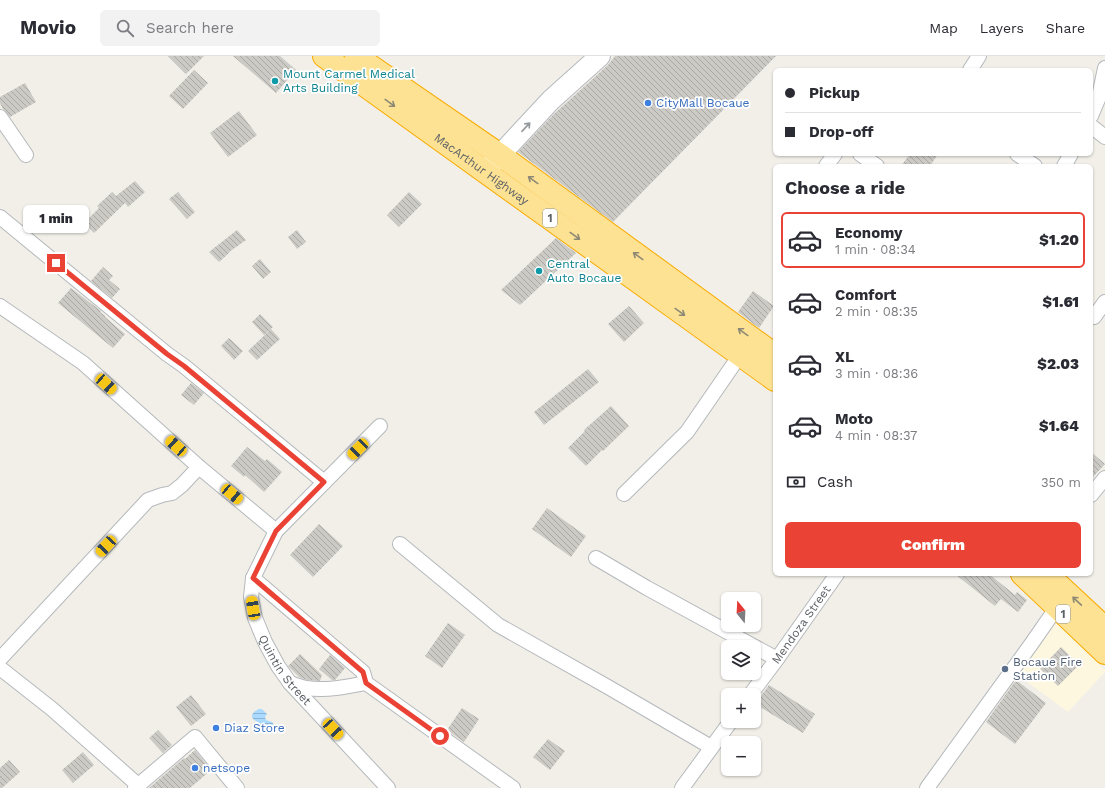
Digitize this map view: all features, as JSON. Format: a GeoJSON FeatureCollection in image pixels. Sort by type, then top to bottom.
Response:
{"type":"FeatureCollection","features":[{"type":"Feature","properties":{"kind":"highway","name":"MacArthur Highway"},"geometry":{"type":"LineString","coordinates":[[324,56],[773,379]]}},
{"type":"Feature","properties":{"kind":"highway","name":"MacArthur Highway"},"geometry":{"type":"LineString","coordinates":[[356,56],[494,152],[773,354]]}},
{"type":"Feature","properties":{"kind":"highway","name":"1"},"geometry":{"type":"LineString","coordinates":[[1025,576],[1057,608],[1100,627]]}},
{"type":"Feature","properties":{"kind":"highway","name":"1"},"geometry":{"type":"LineString","coordinates":[[1049,576],[1100,627],[1105,653]]}},
{"type":"Feature","properties":{"kind":"street"},"geometry":{"type":"LineString","coordinates":[[494,152],[542,91],[580,56]]}},
{"type":"Feature","properties":{"kind":"street"},"geometry":{"type":"LineString","coordinates":[[479,167],[600,56]]}},
{"type":"Feature","properties":{"kind":"street"},"geometry":{"type":"LineString","coordinates":[[971,68],[979,56]]}},
{"type":"Feature","properties":{"kind":"street"},"geometry":{"type":"LineString","coordinates":[[1093,111],[1099,97],[1105,68]]}},
{"type":"Feature","properties":{"kind":"street"},"geometry":{"type":"LineString","coordinates":[[0,117],[26,155]]}},
{"type":"Feature","properties":{"kind":"street"},"geometry":{"type":"LineString","coordinates":[[1093,128],[1105,137]]}},
{"type":"Feature","properties":{"kind":"street"},"geometry":{"type":"LineString","coordinates":[[863,156],[874,164]]}},
{"type":"Feature","properties":{"kind":"street"},"geometry":{"type":"LineString","coordinates":[[1021,156],[1032,164]]}},
{"type":"Feature","properties":{"kind":"street"},"geometry":{"type":"LineString","coordinates":[[2,224],[190,371],[324,482]]}},
{"type":"Feature","properties":{"kind":"street"},"geometry":{"type":"LineString","coordinates":[[1094,317],[1105,302]]}},
{"type":"Feature","properties":{"kind":"street"},"geometry":{"type":"LineString","coordinates":[[0,306],[83,363],[199,467],[276,531]]}},
{"type":"Feature","properties":{"kind":"street"},"geometry":{"type":"LineString","coordinates":[[624,494],[687,432],[740,355]]}},
{"type":"Feature","properties":{"kind":"street","name":"Quintin Street"},"geometry":{"type":"LineString","coordinates":[[380,426],[276,531],[253,578],[251,597],[255,618],[265,642],[278,666],[290,683],[388,788]]}},
{"type":"Feature","properties":{"kind":"street"},"geometry":{"type":"LineString","coordinates":[[0,659],[148,500],[172,493],[199,467]]}},
{"type":"Feature","properties":{"kind":"street"},"geometry":{"type":"LineString","coordinates":[[1093,493],[1105,478]]}},
{"type":"Feature","properties":{"kind":"street"},"geometry":{"type":"LineString","coordinates":[[400,544],[498,625],[711,746]]}},
{"type":"Feature","properties":{"kind":"street"},"geometry":{"type":"LineString","coordinates":[[596,558],[647,588],[777,659]]}},
{"type":"Feature","properties":{"kind":"street","name":"Mendoza Street"},"geometry":{"type":"LineString","coordinates":[[755,688],[836,576]]}},
{"type":"Feature","properties":{"kind":"street"},"geometry":{"type":"LineString","coordinates":[[253,578],[363,672],[366,683],[513,788]]}},
{"type":"Feature","properties":{"kind":"street"},"geometry":{"type":"LineString","coordinates":[[927,788],[1057,608]]}},
{"type":"Feature","properties":{"kind":"street"},"geometry":{"type":"LineString","coordinates":[[0,668],[52,709],[137,787],[196,737],[237,788]]}},
{"type":"Feature","properties":{"kind":"street"},"geometry":{"type":"LineString","coordinates":[[290,683],[305,688],[324,689],[341,688],[366,683]]}},
{"type":"Feature","properties":{"kind":"street"},"geometry":{"type":"LineString","coordinates":[[682,788],[725,728]]}},
{"type":"Feature","properties":{"kind":"shaded area"},"geometry":{"type":"Polygon","coordinates":[[[1055,621],[1105,670],[1105,672],[1068,712],[1018,675],[1055,621]]]}},
{"type":"Feature","properties":{"kind":"water"},"geometry":{"type":"Polygon","coordinates":[[[259,709],[262,709],[267,714],[265,717],[266,720],[272,722],[274,725],[274,729],[270,732],[262,731],[258,722],[252,717],[253,713],[259,709]]]}},
{"type":"Feature","properties":{"kind":"building"},"geometry":{"type":"Polygon","coordinates":[[[168,56],[204,56],[186,74],[168,56]]]}},
{"type":"Feature","properties":{"kind":"building","name":"Mount Carmel Medical Arts Building"},"geometry":{"type":"Polygon","coordinates":[[[233,56],[280,56],[296,70],[276,93],[233,56]]]}},
{"type":"Feature","properties":{"kind":"building","name":"CityMall Bocaue"},"geometry":{"type":"Polygon","coordinates":[[[615,56],[776,56],[613,222],[518,152],[554,114],[608,65],[615,56]]]}},
{"type":"Feature","properties":{"kind":"building"},"geometry":{"type":"Polygon","coordinates":[[[194,70],[208,83],[183,109],[169,96],[194,70]]]}},
{"type":"Feature","properties":{"kind":"building"},"geometry":{"type":"Polygon","coordinates":[[[25,83],[36,102],[10,117],[0,103],[0,97],[25,83]]]}},
{"type":"Feature","properties":{"kind":"building"},"geometry":{"type":"Polygon","coordinates":[[[239,111],[257,135],[228,157],[210,133],[239,111]]]}},
{"type":"Feature","properties":{"kind":"building"},"geometry":{"type":"Polygon","coordinates":[[[908,156],[937,156],[931,164],[902,164],[908,156]]]}},
{"type":"Feature","properties":{"kind":"building"},"geometry":{"type":"Polygon","coordinates":[[[135,181],[145,192],[128,207],[125,203],[94,233],[84,223],[99,208],[97,206],[112,192],[116,196],[135,181]]]}},
{"type":"Feature","properties":{"kind":"building"},"geometry":{"type":"Polygon","coordinates":[[[178,192],[195,212],[187,219],[169,199],[178,192]]]}},
{"type":"Feature","properties":{"kind":"building"},"geometry":{"type":"Polygon","coordinates":[[[409,192],[422,204],[399,227],[387,215],[409,192]]]}},
{"type":"Feature","properties":{"kind":"building"},"geometry":{"type":"Polygon","coordinates":[[[237,230],[246,240],[229,252],[219,262],[209,252],[237,230]]]}},
{"type":"Feature","properties":{"kind":"building"},"geometry":{"type":"Polygon","coordinates":[[[297,230],[306,242],[297,249],[288,237],[297,230]]]}},
{"type":"Feature","properties":{"kind":"building","name":"Central Auto Bocaue"},"geometry":{"type":"Polygon","coordinates":[[[556,238],[576,253],[520,305],[501,290],[556,238]]]}},
{"type":"Feature","properties":{"kind":"building"},"geometry":{"type":"Polygon","coordinates":[[[260,259],[271,272],[263,279],[252,266],[260,259]]]}},
{"type":"Feature","properties":{"kind":"building"},"geometry":{"type":"Polygon","coordinates":[[[103,267],[113,276],[109,280],[120,289],[112,298],[91,281],[103,267]]]}},
{"type":"Feature","properties":{"kind":"building"},"geometry":{"type":"Polygon","coordinates":[[[71,288],[101,311],[100,312],[105,317],[125,334],[113,348],[58,303],[71,288]]]}},
{"type":"Feature","properties":{"kind":"building"},"geometry":{"type":"Polygon","coordinates":[[[753,291],[773,305],[759,328],[738,312],[753,291]]]}},
{"type":"Feature","properties":{"kind":"building"},"geometry":{"type":"Polygon","coordinates":[[[629,306],[644,323],[624,342],[608,324],[629,306]]]}},
{"type":"Feature","properties":{"kind":"building"},"geometry":{"type":"Polygon","coordinates":[[[260,314],[273,327],[264,335],[252,322],[260,314]]]}},
{"type":"Feature","properties":{"kind":"building"},"geometry":{"type":"Polygon","coordinates":[[[271,329],[280,339],[257,360],[248,351],[271,329]]]}},
{"type":"Feature","properties":{"kind":"building"},"geometry":{"type":"Polygon","coordinates":[[[229,338],[243,351],[234,360],[221,346],[229,338]]]}},
{"type":"Feature","properties":{"kind":"building"},"geometry":{"type":"Polygon","coordinates":[[[588,369],[599,382],[544,425],[534,412],[588,369]]]}},
{"type":"Feature","properties":{"kind":"building"},"geometry":{"type":"Polygon","coordinates":[[[191,383],[204,393],[194,405],[181,395],[191,383]]]}},
{"type":"Feature","properties":{"kind":"building"},"geometry":{"type":"Polygon","coordinates":[[[611,406],[629,426],[586,466],[568,448],[585,431],[584,430],[611,406]]]}},
{"type":"Feature","properties":{"kind":"building"},"geometry":{"type":"Polygon","coordinates":[[[247,447],[265,461],[267,459],[282,472],[264,492],[245,475],[244,477],[231,466],[247,447]]]}},
{"type":"Feature","properties":{"kind":"building"},"geometry":{"type":"Polygon","coordinates":[[[1093,454],[1105,464],[1093,477],[1093,454]]]}},
{"type":"Feature","properties":{"kind":"building"},"geometry":{"type":"Polygon","coordinates":[[[547,508],[586,536],[571,557],[532,529],[547,508]]]}},
{"type":"Feature","properties":{"kind":"building"},"geometry":{"type":"Polygon","coordinates":[[[319,524],[343,546],[313,577],[290,555],[319,524]]]}},
{"type":"Feature","properties":{"kind":"building"},"geometry":{"type":"Polygon","coordinates":[[[958,576],[991,576],[1015,595],[1017,592],[1027,600],[1018,612],[1001,599],[995,606],[958,576]]]}},
{"type":"Feature","properties":{"kind":"building"},"geometry":{"type":"Polygon","coordinates":[[[448,623],[465,635],[442,668],[425,656],[448,623]]]}},
{"type":"Feature","properties":{"kind":"building"},"geometry":{"type":"Polygon","coordinates":[[[1061,647],[1079,665],[1058,686],[1040,669],[1061,647]]]}},
{"type":"Feature","properties":{"kind":"building"},"geometry":{"type":"Polygon","coordinates":[[[300,654],[322,675],[320,681],[307,680],[299,677],[288,666],[300,654]]]}},
{"type":"Feature","properties":{"kind":"building"},"geometry":{"type":"Polygon","coordinates":[[[330,655],[345,668],[335,680],[332,680],[319,669],[330,655]]]}},
{"type":"Feature","properties":{"kind":"building"},"geometry":{"type":"Polygon","coordinates":[[[1016,680],[1046,703],[1015,744],[986,722],[1016,680]]]}},
{"type":"Feature","properties":{"kind":"building"},"geometry":{"type":"Polygon","coordinates":[[[769,685],[815,714],[803,733],[761,708],[761,696],[769,685]]]}},
{"type":"Feature","properties":{"kind":"building"},"geometry":{"type":"Polygon","coordinates":[[[191,695],[206,714],[191,726],[176,707],[191,695]]]}},
{"type":"Feature","properties":{"kind":"building"},"geometry":{"type":"Polygon","coordinates":[[[462,708],[479,719],[464,742],[447,730],[462,708]]]}},
{"type":"Feature","properties":{"kind":"building"},"geometry":{"type":"Polygon","coordinates":[[[158,730],[172,745],[163,753],[149,738],[158,730]]]}},
{"type":"Feature","properties":{"kind":"building"},"geometry":{"type":"Polygon","coordinates":[[[548,739],[565,751],[550,770],[533,757],[548,739]]]}},
{"type":"Feature","properties":{"kind":"building"},"geometry":{"type":"Polygon","coordinates":[[[195,750],[211,770],[190,788],[149,788],[184,758],[185,759],[195,750]]]}},
{"type":"Feature","properties":{"kind":"building"},"geometry":{"type":"Polygon","coordinates":[[[83,752],[94,765],[73,783],[62,770],[83,752]]]}},
{"type":"Feature","properties":{"kind":"building"},"geometry":{"type":"Polygon","coordinates":[[[9,760],[20,772],[2,788],[0,788],[0,768],[9,760]]]}},
{"type":"Feature","properties":{"kind":"place","name":"Mount Carmel Medical Arts Building"},"geometry":{"type":"Point","coordinates":[275,81]}},
{"type":"Feature","properties":{"kind":"place","name":"CityMall Bocaue"},"geometry":{"type":"Point","coordinates":[648,103]}},
{"type":"Feature","properties":{"kind":"place","name":"Central Auto Bocaue"},"geometry":{"type":"Point","coordinates":[539,271]}},
{"type":"Feature","properties":{"kind":"place","name":"Bocaue Fire Station"},"geometry":{"type":"Point","coordinates":[1005,669]}},
{"type":"Feature","properties":{"kind":"place","name":"Diaz Store"},"geometry":{"type":"Point","coordinates":[216,728]}},
{"type":"Feature","properties":{"kind":"place","name":"netsope"},"geometry":{"type":"Point","coordinates":[195,768]}},
{"type":"Feature","properties":{"kind":"route"},"geometry":{"type":"LineString","coordinates":[[56,263],[167,354],[184,366],[324,482],[276,531],[253,578],[363,672],[366,683],[440,736]]}}]}
